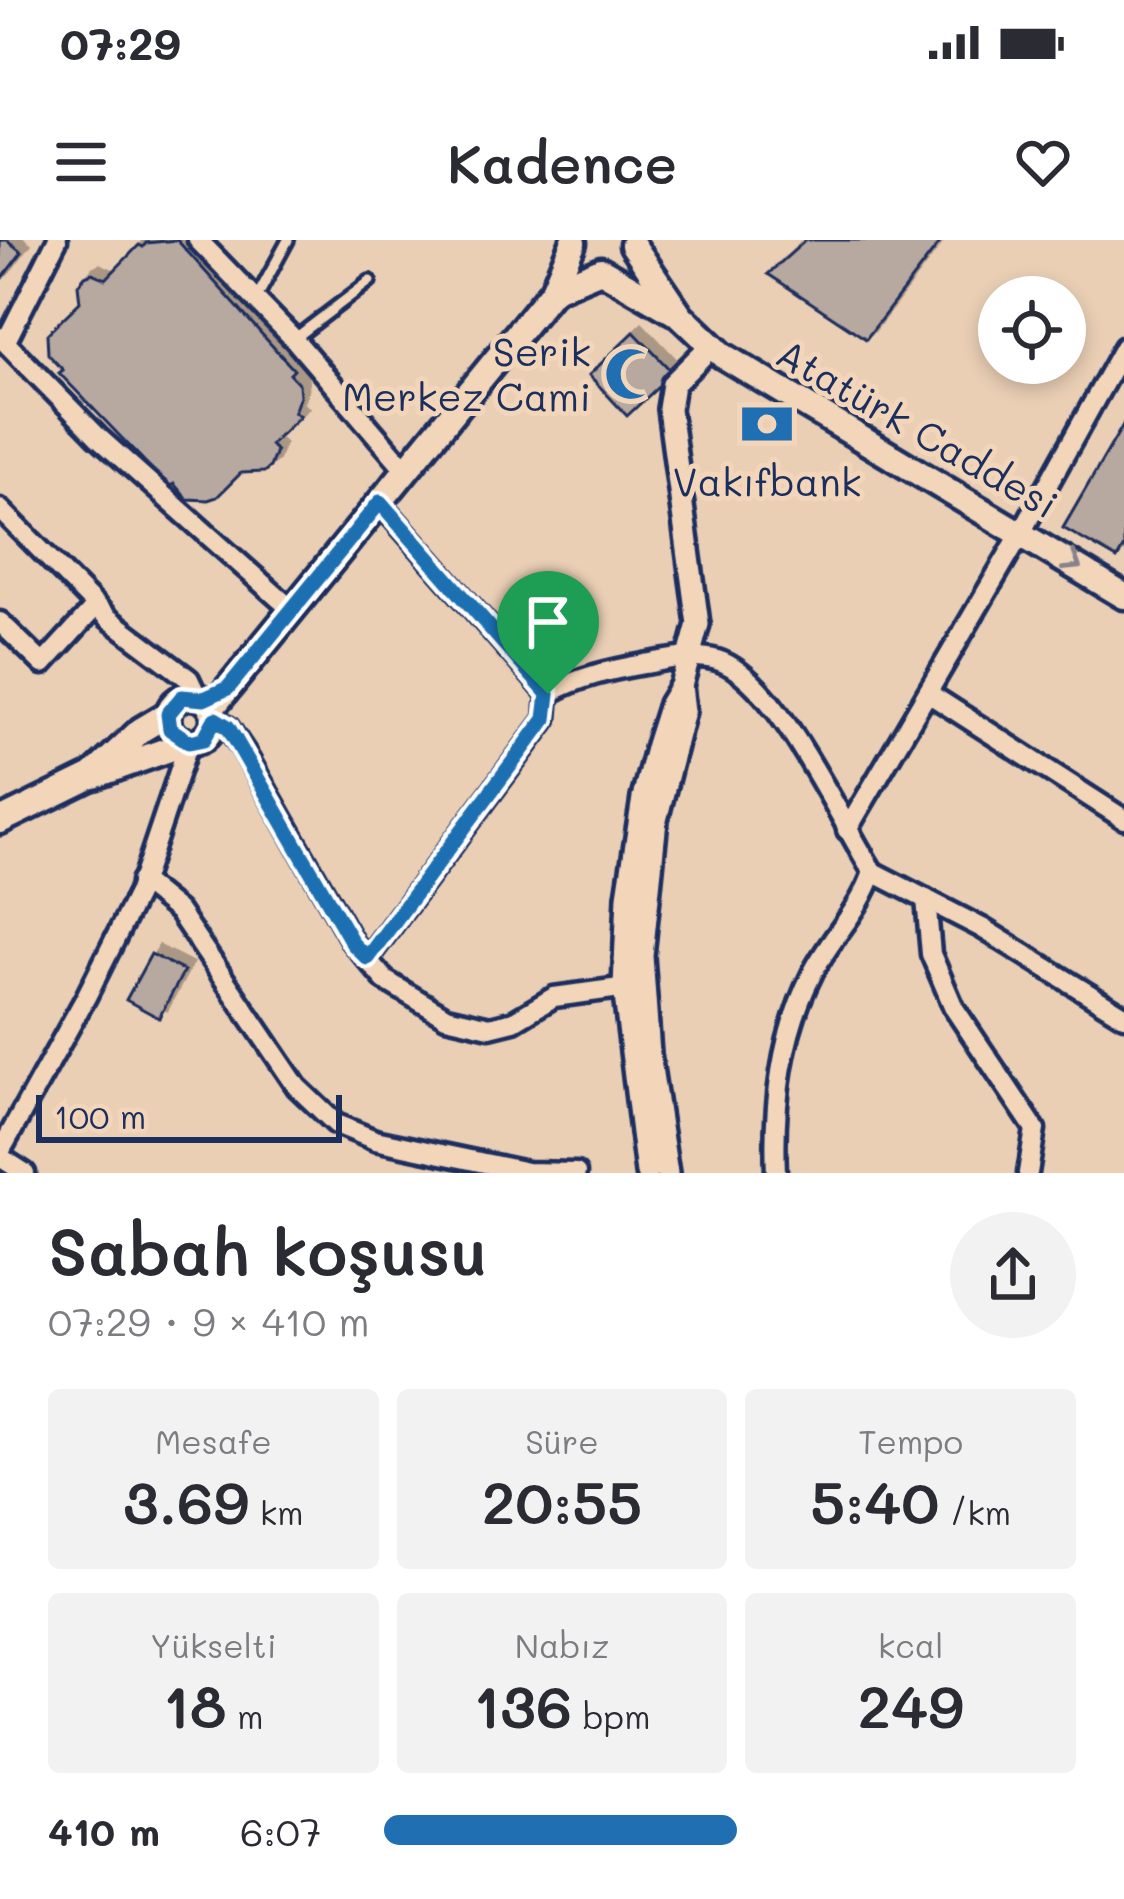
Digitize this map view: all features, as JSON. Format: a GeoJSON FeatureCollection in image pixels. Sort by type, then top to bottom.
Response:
{"type":"FeatureCollection","features":[{"type":"Feature","properties":{"kind":"main road","name":"Atatürk Caddesi"},"geometry":{"type":"LineString","coordinates":[[573,241],[582,262],[681,316]]}},
{"type":"Feature","properties":{"kind":"main road"},"geometry":{"type":"LineString","coordinates":[[7,810],[204,739],[211,702],[553,290],[573,241]]}},
{"type":"Feature","properties":{"kind":"main road","name":"Atatürk Caddesi"},"geometry":{"type":"LineString","coordinates":[[633,243],[681,316],[711,346],[831,423],[1124,596]]}},
{"type":"Feature","properties":{"kind":"main road"},"geometry":{"type":"LineString","coordinates":[[553,290],[622,263],[633,243]]}},
{"type":"Feature","properties":{"kind":"main road"},"geometry":{"type":"LineString","coordinates":[[92,776],[142,730],[168,714],[176,701],[211,702]]}},
{"type":"Feature","properties":{"kind":"main road"},"geometry":{"type":"LineString","coordinates":[[168,714],[170,729],[189,742]]}},
{"type":"Feature","properties":{"kind":"street"},"geometry":{"type":"LineString","coordinates":[[57,240],[3,339],[98,437],[292,610]]}},
{"type":"Feature","properties":{"kind":"street"},"geometry":{"type":"LineString","coordinates":[[198,240],[294,339],[406,470]]}},
{"type":"Feature","properties":{"kind":"street"},"geometry":{"type":"LineString","coordinates":[[647,1173],[633,986],[650,856],[684,711],[681,686],[698,624],[669,409],[673,384],[711,346]]}},
{"type":"Feature","properties":{"kind":"street"},"geometry":{"type":"LineString","coordinates":[[847,830],[1124,349]]}},
{"type":"Feature","properties":{"kind":"street"},"geometry":{"type":"LineString","coordinates":[[367,958],[545,719],[548,694],[380,502]]}},
{"type":"Feature","properties":{"kind":"street"},"geometry":{"type":"LineString","coordinates":[[0,509],[96,606],[211,702],[244,751],[353,944],[386,980],[446,1017],[490,1027],[514,1021],[554,998],[633,986]]}},
{"type":"Feature","properties":{"kind":"street"},"geometry":{"type":"LineString","coordinates":[[0,622],[43,664],[96,606]]}},
{"type":"Feature","properties":{"kind":"street"},"geometry":{"type":"LineString","coordinates":[[548,694],[571,681],[688,657],[718,660],[745,675],[775,708],[873,872],[982,928],[1124,1016]]}},
{"type":"Feature","properties":{"kind":"street"},"geometry":{"type":"LineString","coordinates":[[928,693],[1124,819]]}},
{"type":"Feature","properties":{"kind":"street"},"geometry":{"type":"LineString","coordinates":[[21,1172],[0,1155],[86,998],[141,881],[189,742]]}},
{"type":"Feature","properties":{"kind":"street"},"geometry":{"type":"LineString","coordinates":[[776,1173],[774,1119],[787,1043],[812,974],[865,897],[873,872]]}},
{"type":"Feature","properties":{"kind":"street"},"geometry":{"type":"LineString","coordinates":[[141,881],[178,911],[297,1087],[336,1124],[375,1140],[527,1172],[576,1173]]}},
{"type":"Feature","properties":{"kind":"street"},"geometry":{"type":"LineString","coordinates":[[926,899],[931,954],[954,1008],[1035,1129],[1028,1173]]}},
{"type":"Feature","properties":{"kind":"street"},"geometry":{"type":"LineString","coordinates":[[633,986],[667,1173]]}},
{"type":"Feature","properties":{"kind":"lane"},"geometry":{"type":"LineString","coordinates":[[256,299],[288,240]]}},
{"type":"Feature","properties":{"kind":"lane"},"geometry":{"type":"LineString","coordinates":[[294,339],[370,281]]}},
{"type":"Feature","properties":{"kind":"building"},"geometry":{"type":"Polygon","coordinates":[[[0,240],[22,252],[0,281],[0,240]]]}},
{"type":"Feature","properties":{"kind":"building"},"geometry":{"type":"Polygon","coordinates":[[[177,240],[294,370],[290,374],[299,384],[294,412],[300,416],[270,445],[276,451],[270,467],[264,472],[241,473],[208,500],[187,499],[174,484],[169,487],[59,373],[63,370],[48,354],[47,334],[80,302],[78,285],[85,276],[92,273],[106,279],[139,245],[177,240]]]}},
{"type":"Feature","properties":{"kind":"building"},"geometry":{"type":"Polygon","coordinates":[[[806,240],[942,240],[866,339],[768,274],[806,240]]]}},
{"type":"Feature","properties":{"kind":"building","name":"Serik Merkez Cami"},"geometry":{"type":"Polygon","coordinates":[[[634,332],[673,373],[627,416],[589,375],[634,332]]]}},
{"type":"Feature","properties":{"kind":"building"},"geometry":{"type":"Polygon","coordinates":[[[1124,423],[1124,547],[1117,559],[1063,528],[1124,423]]]}},
{"type":"Feature","properties":{"kind":"building"},"geometry":{"type":"Polygon","coordinates":[[[151,954],[184,971],[159,1018],[126,1000],[151,954]]]}},
{"type":"Feature","properties":{"kind":"place","name":"Serik Merkez Cami"},"geometry":{"type":"Point","coordinates":[631,374]}},
{"type":"Feature","properties":{"kind":"place","name":"Vakıfbank"},"geometry":{"type":"Point","coordinates":[767,424]}},
{"type":"Feature","properties":{"kind":"route"},"geometry":{"type":"LineString","coordinates":[[380,502],[548,694],[545,719],[367,958],[353,944],[228,727],[215,719],[210,734],[189,742],[175,735],[168,722],[171,707],[182,697],[204,699],[228,688],[380,502]]}}]}
